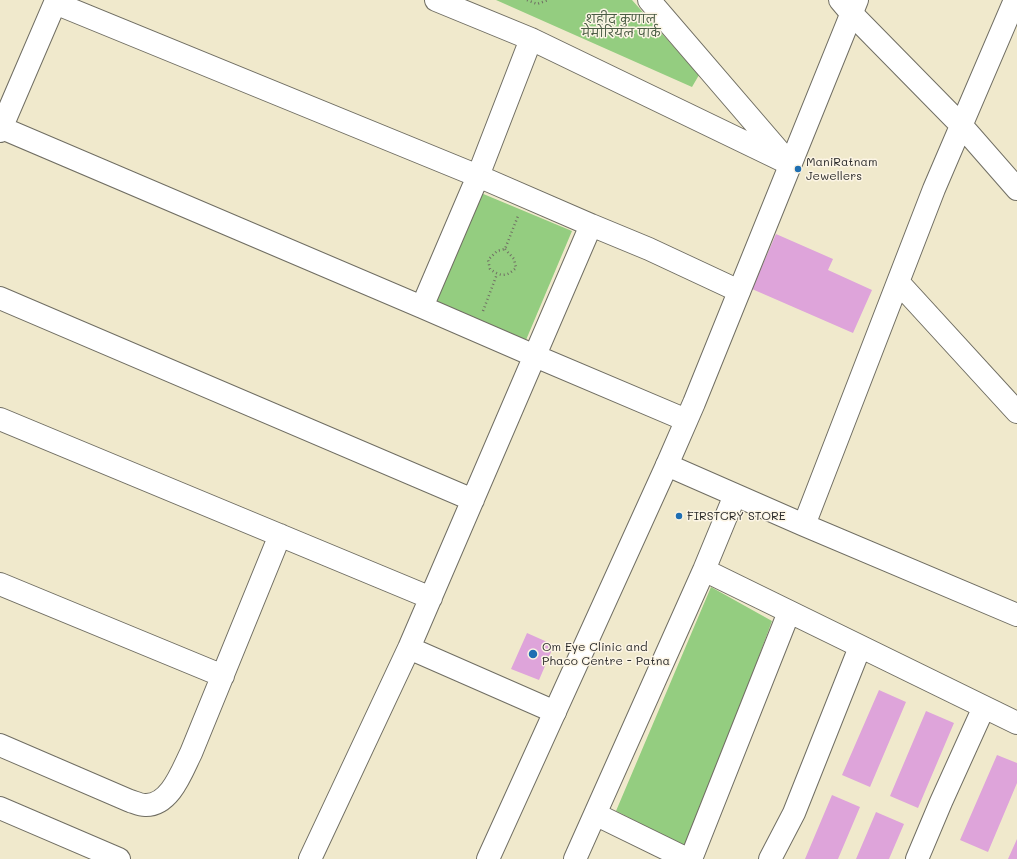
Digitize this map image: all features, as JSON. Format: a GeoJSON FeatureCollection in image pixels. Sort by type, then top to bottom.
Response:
{"type":"FeatureCollection","features":[{"type":"Feature","properties":{"kind":"street"},"geometry":{"type":"LineString","coordinates":[[436,0],[531,39],[790,164]]}},
{"type":"Feature","properties":{"kind":"street"},"geometry":{"type":"LineString","coordinates":[[649,0],[790,164]]}},
{"type":"Feature","properties":{"kind":"street"},"geometry":{"type":"LineString","coordinates":[[804,525],[934,189],[1014,0]]}},
{"type":"Feature","properties":{"kind":"street"},"geometry":{"type":"LineString","coordinates":[[686,420],[534,356],[422,306],[1,130],[56,2],[478,176],[649,249],[739,290]]}},
{"type":"Feature","properties":{"kind":"street"},"geometry":{"type":"LineString","coordinates":[[488,859],[686,420],[790,164],[849,4],[962,125],[1017,189]]}},
{"type":"Feature","properties":{"kind":"street"},"geometry":{"type":"LineString","coordinates":[[422,306],[478,176],[531,39]]}},
{"type":"Feature","properties":{"kind":"street"},"geometry":{"type":"LineString","coordinates":[[310,859],[409,648],[591,225]]}},
{"type":"Feature","properties":{"kind":"street"},"geometry":{"type":"LineString","coordinates":[[898,282],[1017,412]]}},
{"type":"Feature","properties":{"kind":"street"},"geometry":{"type":"LineString","coordinates":[[0,298],[473,500]]}},
{"type":"Feature","properties":{"kind":"street"},"geometry":{"type":"LineString","coordinates":[[0,420],[430,598]]}},
{"type":"Feature","properties":{"kind":"street"},"geometry":{"type":"LineString","coordinates":[[667,465],[1017,615]]}},
{"type":"Feature","properties":{"kind":"street"},"geometry":{"type":"LineString","coordinates":[[575,859],[704,570],[735,495]]}},
{"type":"Feature","properties":{"kind":"street"},"geometry":{"type":"LineString","coordinates":[[0,745],[144,805],[156,803],[165,798],[173,788],[191,753],[280,535]]}},
{"type":"Feature","properties":{"kind":"street"},"geometry":{"type":"LineString","coordinates":[[704,570],[1017,723]]}},
{"type":"Feature","properties":{"kind":"street"},"geometry":{"type":"LineString","coordinates":[[0,584],[223,676]]}},
{"type":"Feature","properties":{"kind":"street"},"geometry":{"type":"LineString","coordinates":[[691,859],[789,612]]}},
{"type":"Feature","properties":{"kind":"street"},"geometry":{"type":"LineString","coordinates":[[770,859],[794,813],[860,646]]}},
{"type":"Feature","properties":{"kind":"street"},"geometry":{"type":"LineString","coordinates":[[409,648],[555,712]]}},
{"type":"Feature","properties":{"kind":"street"},"geometry":{"type":"LineString","coordinates":[[917,859],[984,707]]}},
{"type":"Feature","properties":{"kind":"street"},"geometry":{"type":"LineString","coordinates":[[0,808],[119,859]]}},
{"type":"Feature","properties":{"kind":"street"},"geometry":{"type":"LineString","coordinates":[[595,814],[687,859]]}},
{"type":"Feature","properties":{"kind":"path"},"geometry":{"type":"LineString","coordinates":[[527,0],[537,4],[548,0]]}},
{"type":"Feature","properties":{"kind":"path"},"geometry":{"type":"LineString","coordinates":[[505,249],[525,196]]}},
{"type":"Feature","properties":{"kind":"path"},"geometry":{"type":"LineString","coordinates":[[505,249],[514,259],[516,268],[505,275],[497,274],[490,269],[488,260],[497,251],[505,249]]}},
{"type":"Feature","properties":{"kind":"path"},"geometry":{"type":"LineString","coordinates":[[475,330],[497,274]]}},
{"type":"Feature","properties":{"kind":"green space","name":"शहीद कुणाल मेमोरियल पार्क"},"geometry":{"type":"Polygon","coordinates":[[[496,0],[632,0],[699,75],[692,87],[496,0]]]}},
{"type":"Feature","properties":{"kind":"green space"},"geometry":{"type":"Polygon","coordinates":[[[481,193],[572,231],[526,340],[435,301],[481,193]]]}},
{"type":"Feature","properties":{"kind":"green space"},"geometry":{"type":"Polygon","coordinates":[[[711,587],[772,621],[688,848],[616,811],[711,587]]]}},
{"type":"Feature","properties":{"kind":"building"},"geometry":{"type":"Polygon","coordinates":[[[776,234],[833,259],[828,270],[872,290],[853,333],[752,289],[776,234]]]}},
{"type":"Feature","properties":{"kind":"building"},"geometry":{"type":"Polygon","coordinates":[[[527,633],[554,645],[539,680],[511,669],[527,633]]]}},
{"type":"Feature","properties":{"kind":"building"},"geometry":{"type":"Polygon","coordinates":[[[879,690],[906,702],[870,787],[842,775],[879,690]]]}},
{"type":"Feature","properties":{"kind":"building"},"geometry":{"type":"Polygon","coordinates":[[[926,711],[954,723],[918,808],[890,796],[926,711]]]}},
{"type":"Feature","properties":{"kind":"building"},"geometry":{"type":"Polygon","coordinates":[[[997,755],[1017,763],[1017,783],[988,852],[960,840],[997,755]]]}},
{"type":"Feature","properties":{"kind":"building"},"geometry":{"type":"Polygon","coordinates":[[[832,795],[860,807],[838,859],[805,859],[832,795]]]}},
{"type":"Feature","properties":{"kind":"building"},"geometry":{"type":"Polygon","coordinates":[[[876,812],[904,824],[889,859],[856,859],[876,812]]]}},
{"type":"Feature","properties":{"kind":"building"},"geometry":{"type":"Polygon","coordinates":[[[1017,839],[1017,859],[1008,859],[1017,839]]]}},
{"type":"Feature","properties":{"kind":"place","name":"ManiRatnam Jewellers"},"geometry":{"type":"Point","coordinates":[798,169]}},
{"type":"Feature","properties":{"kind":"place","name":"FIRSTCRY STORE"},"geometry":{"type":"Point","coordinates":[679,516]}},
{"type":"Feature","properties":{"kind":"place","name":"Om Eye Clinic and Phaco Centre - Patna"},"geometry":{"type":"Point","coordinates":[533,654]}}]}
